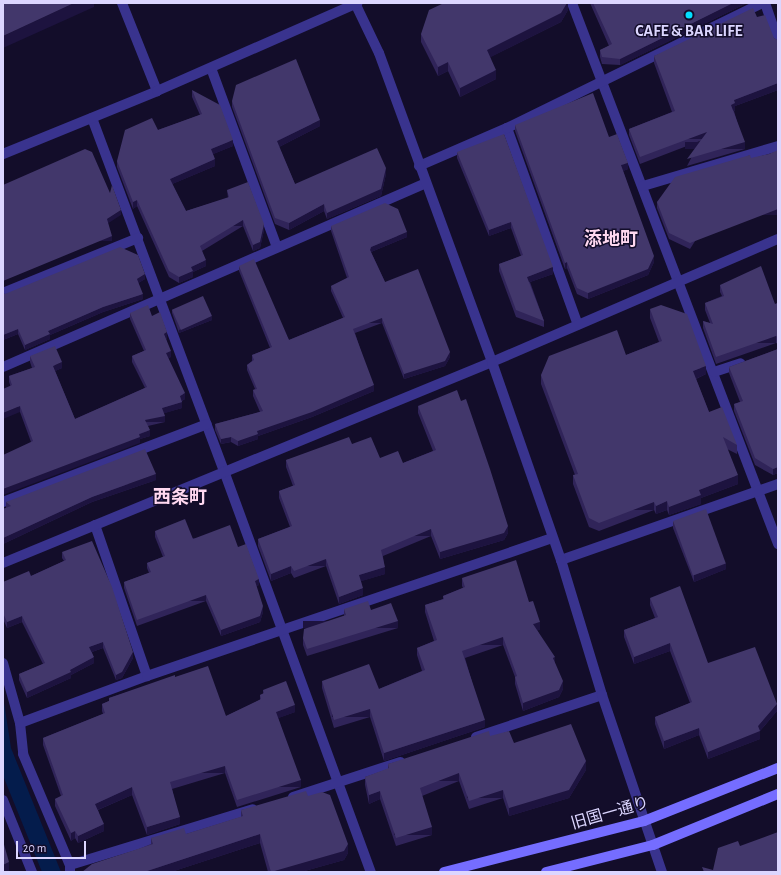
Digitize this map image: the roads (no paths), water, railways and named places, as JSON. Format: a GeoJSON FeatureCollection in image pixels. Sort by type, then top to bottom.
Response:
{"type":"FeatureCollection","features":[{"type":"Feature","properties":{"kind":"main road","name":"旧国一通り"},"geometry":{"type":"LineString","coordinates":[[444,872],[644,821],[778,768]]}},
{"type":"Feature","properties":{"kind":"main road"},"geometry":{"type":"LineString","coordinates":[[546,872],[653,845],[778,794]]}},
{"type":"Feature","properties":{"kind":"street"},"geometry":{"type":"LineString","coordinates":[[122,3],[157,91]]}},
{"type":"Feature","properties":{"kind":"street"},"geometry":{"type":"LineString","coordinates":[[3,154],[211,68],[356,3],[379,53],[492,362],[552,538],[561,560],[602,695],[662,872]]}},
{"type":"Feature","properties":{"kind":"street"},"geometry":{"type":"LineString","coordinates":[[572,3],[604,81],[678,282],[714,372],[778,544]]}},
{"type":"Feature","properties":{"kind":"street"},"geometry":{"type":"LineString","coordinates":[[420,166],[506,128],[762,3]]}},
{"type":"Feature","properties":{"kind":"street"},"geometry":{"type":"LineString","coordinates":[[765,3],[778,40]]}},
{"type":"Feature","properties":{"kind":"street"},"geometry":{"type":"LineString","coordinates":[[211,68],[277,247]]}},
{"type":"Feature","properties":{"kind":"street"},"geometry":{"type":"LineString","coordinates":[[92,118],[207,424],[337,783],[371,872]]}},
{"type":"Feature","properties":{"kind":"street"},"geometry":{"type":"LineString","coordinates":[[506,128],[578,325]]}},
{"type":"Feature","properties":{"kind":"street"},"geometry":{"type":"LineString","coordinates":[[642,186],[778,146]]}},
{"type":"Feature","properties":{"kind":"street"},"geometry":{"type":"LineString","coordinates":[[3,367],[161,300],[277,247],[426,183]]}},
{"type":"Feature","properties":{"kind":"street"},"geometry":{"type":"LineString","coordinates":[[3,293],[138,238]]}},
{"type":"Feature","properties":{"kind":"street"},"geometry":{"type":"LineString","coordinates":[[3,563],[492,362],[778,239]]}},
{"type":"Feature","properties":{"kind":"street"},"geometry":{"type":"LineString","coordinates":[[714,372],[750,359]]}},
{"type":"Feature","properties":{"kind":"street"},"geometry":{"type":"LineString","coordinates":[[3,502],[207,424]]}},
{"type":"Feature","properties":{"kind":"street"},"geometry":{"type":"LineString","coordinates":[[561,560],[778,484]]}},
{"type":"Feature","properties":{"kind":"street"},"geometry":{"type":"LineString","coordinates":[[95,525],[147,676]]}},
{"type":"Feature","properties":{"kind":"street"},"geometry":{"type":"LineString","coordinates":[[20,723],[147,676],[552,538]]}},
{"type":"Feature","properties":{"kind":"street"},"geometry":{"type":"LineString","coordinates":[[3,663],[20,723],[23,754],[70,869],[261,807]]}},
{"type":"Feature","properties":{"kind":"street"},"geometry":{"type":"LineString","coordinates":[[464,741],[602,695]]}},
{"type":"Feature","properties":{"kind":"street"},"geometry":{"type":"LineString","coordinates":[[284,800],[412,758]]}},
{"type":"Feature","properties":{"kind":"street"},"geometry":{"type":"LineString","coordinates":[[3,800],[32,872]]}},
{"type":"Feature","properties":{"kind":"water"},"geometry":{"type":"Polygon","coordinates":[[[3,696],[11,748],[61,872],[42,872],[4,778],[3,696]]]}},
{"type":"Feature","properties":{"kind":"place","name":"CAFE & BAR LIFE"},"geometry":{"type":"Point","coordinates":[689,15]}},
{"type":"Feature","properties":{"kind":"district","name":"添地町"},"geometry":{"type":"Point","coordinates":[611,240]}},
{"type":"Feature","properties":{"kind":"district","name":"西条町"},"geometry":{"type":"Point","coordinates":[180,498]}}]}
